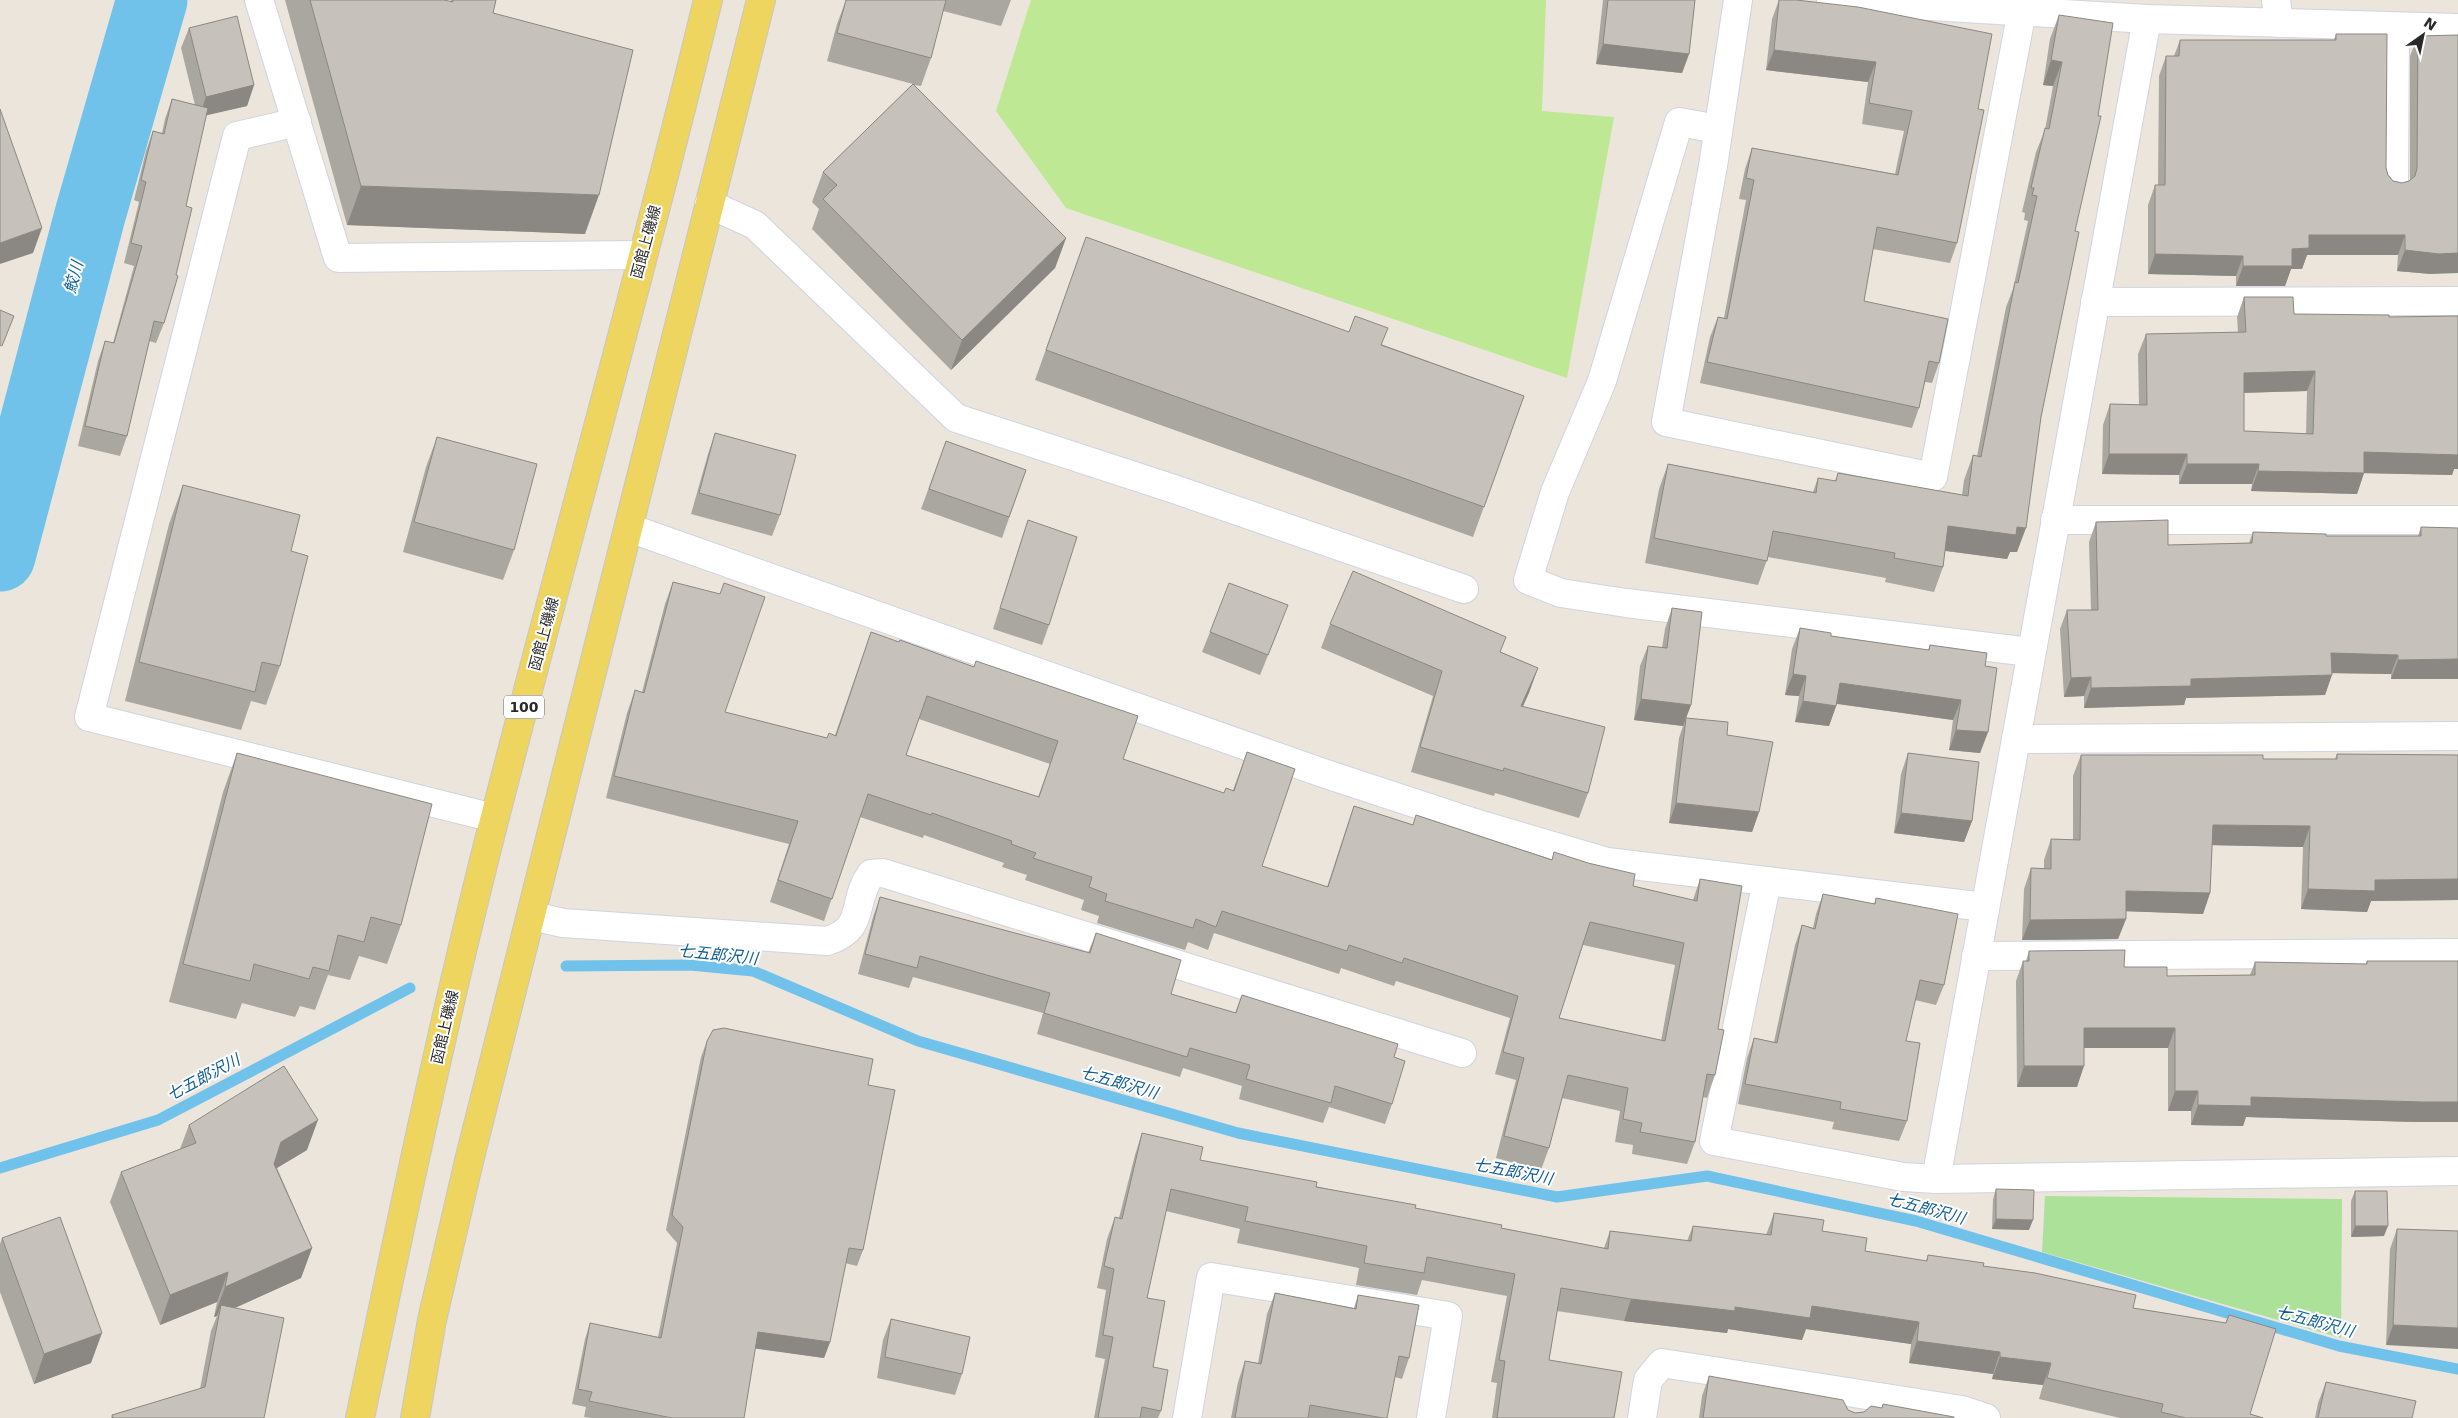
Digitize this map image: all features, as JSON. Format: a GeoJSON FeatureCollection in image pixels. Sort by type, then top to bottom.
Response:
{"type":"FeatureCollection","features":[{"type":"Feature","properties":{"kind":"main road","name":"函館上磯線"},"geometry":{"type":"LineString","coordinates":[[360,1418],[415,1151],[494,818],[643,255],[708,0]]}},
{"type":"Feature","properties":{"kind":"main road"},"geometry":{"type":"LineString","coordinates":[[415,1418],[432,1320],[473,1147],[630,528],[761,0]]}},
{"type":"Feature","properties":{"kind":"street"},"geometry":{"type":"LineString","coordinates":[[259,0],[338,258],[643,255]]}},
{"type":"Feature","properties":{"kind":"street"},"geometry":{"type":"LineString","coordinates":[[1738,0],[1718,129],[1666,422],[1933,477],[2022,11]]}},
{"type":"Feature","properties":{"kind":"street"},"geometry":{"type":"LineString","coordinates":[[1831,0],[2022,11],[2062,6],[2147,19],[2278,12],[2395,27],[2458,28]]}},
{"type":"Feature","properties":{"kind":"street"},"geometry":{"type":"LineString","coordinates":[[1936,1179],[2054,520],[2147,19]]}},
{"type":"Feature","properties":{"kind":"street"},"geometry":{"type":"LineString","coordinates":[[2394,188],[2395,27]]}},
{"type":"Feature","properties":{"kind":"street"},"geometry":{"type":"LineString","coordinates":[[297,122],[237,136],[89,717],[494,818]]}},
{"type":"Feature","properties":{"kind":"street"},"geometry":{"type":"LineString","coordinates":[[1718,129],[1679,122],[1602,381],[1555,492],[1528,580],[1560,593],[1626,603],[2030,652]]}},
{"type":"Feature","properties":{"kind":"street"},"geometry":{"type":"LineString","coordinates":[[710,204],[754,225],[956,418],[1174,489],[1464,589]]}},
{"type":"Feature","properties":{"kind":"street"},"geometry":{"type":"LineString","coordinates":[[2095,302],[2458,301]]}},
{"type":"Feature","properties":{"kind":"street"},"geometry":{"type":"LineString","coordinates":[[2054,520],[2458,520]]}},
{"type":"Feature","properties":{"kind":"street"},"geometry":{"type":"LineString","coordinates":[[630,528],[1143,711],[1481,825],[1607,862],[1985,907]]}},
{"type":"Feature","properties":{"kind":"street"},"geometry":{"type":"LineString","coordinates":[[2016,739],[2458,736]]}},
{"type":"Feature","properties":{"kind":"street"},"geometry":{"type":"LineString","coordinates":[[532,916],[563,923],[827,941],[842,936],[853,924],[864,883],[871,874],[883,873],[1462,1053]]}},
{"type":"Feature","properties":{"kind":"street"},"geometry":{"type":"LineString","coordinates":[[1767,881],[1714,1141],[1903,1177],[1936,1179],[2458,1171]]}},
{"type":"Feature","properties":{"kind":"street"},"geometry":{"type":"LineString","coordinates":[[1976,956],[2458,953]]}},
{"type":"Feature","properties":{"kind":"street"},"geometry":{"type":"LineString","coordinates":[[1187,1418],[1211,1277],[1448,1316],[1431,1418]]}},
{"type":"Feature","properties":{"kind":"street"},"geometry":{"type":"LineString","coordinates":[[1642,1418],[1648,1380],[1662,1363],[1853,1406],[1962,1410],[1986,1418]]}},
{"type":"Feature","properties":{"kind":"green space"},"geometry":{"type":"Polygon","coordinates":[[[1031,0],[1546,0],[1542,111],[1614,117],[1567,378],[1066,208],[996,111],[1031,0]]]}},
{"type":"Feature","properties":{"kind":"green space"},"geometry":{"type":"Polygon","coordinates":[[[2045,1196],[2342,1199],[2341,1338],[2042,1252],[2045,1196]]]}},
{"type":"Feature","properties":{"kind":"building"},"geometry":{"type":"Polygon","coordinates":[[[310,0],[444,0],[453,2],[453,0],[496,0],[493,13],[633,50],[599,195],[361,186],[310,0]]]}},
{"type":"Feature","properties":{"kind":"building"},"geometry":{"type":"Polygon","coordinates":[[[846,0],[946,0],[931,58],[837,33],[846,0]]]}},
{"type":"Feature","properties":{"kind":"building"},"geometry":{"type":"Polygon","coordinates":[[[1608,0],[1695,0],[1689,54],[1603,44],[1608,0]]]}},
{"type":"Feature","properties":{"kind":"building"},"geometry":{"type":"Polygon","coordinates":[[[1779,0],[1796,0],[1858,7],[1992,34],[1978,109],[1984,110],[1957,243],[1877,227],[1864,301],[1948,319],[1939,363],[1929,361],[1919,408],[1707,362],[1718,317],[1727,319],[1754,180],[1746,178],[1752,148],[1898,175],[1912,111],[1869,103],[1876,62],[1774,50],[1779,0]]]}},
{"type":"Feature","properties":{"kind":"building"},"geometry":{"type":"Polygon","coordinates":[[[2059,15],[2113,23],[2098,116],[2101,116],[2075,231],[2079,232],[2041,417],[2026,528],[2017,527],[2016,535],[1948,526],[1943,567],[1894,558],[1895,553],[1773,531],[1767,561],[1654,538],[1668,464],[1816,493],[1818,478],[1836,481],[1838,473],[1968,496],[1973,455],[1981,457],[2015,282],[2018,283],[2037,196],[2032,195],[2034,188],[2031,188],[2045,128],[2049,129],[2062,62],[2051,60],[2059,15]]]}},
{"type":"Feature","properties":{"kind":"building"},"geometry":{"type":"Polygon","coordinates":[[[237,16],[254,85],[206,97],[189,28],[237,16]]]}},
{"type":"Feature","properties":{"kind":"building"},"geometry":{"type":"Polygon","coordinates":[[[2336,34],[2387,34],[2386,168],[2388,175],[2393,181],[2402,183],[2409,181],[2415,176],[2417,168],[2418,36],[2458,35],[2458,253],[2439,254],[2405,250],[2405,235],[2309,235],[2309,248],[2292,249],[2292,266],[2243,266],[2243,256],[2155,254],[2155,185],[2165,185],[2166,56],[2179,56],[2180,40],[2336,40],[2336,34]]]}},
{"type":"Feature","properties":{"kind":"building"},"geometry":{"type":"Polygon","coordinates":[[[913,84],[1066,238],[962,340],[823,199],[837,185],[823,172],[913,84]]]}},
{"type":"Feature","properties":{"kind":"building"},"geometry":{"type":"Polygon","coordinates":[[[172,99],[208,108],[186,206],[192,208],[176,275],[178,276],[164,323],[154,321],[127,436],[85,426],[105,341],[114,343],[142,246],[131,243],[146,182],[141,180],[153,131],[164,134],[172,99]]]}},
{"type":"Feature","properties":{"kind":"building"},"geometry":{"type":"Polygon","coordinates":[[[0,109],[42,228],[0,243],[0,109]]]}},
{"type":"Feature","properties":{"kind":"building"},"geometry":{"type":"Polygon","coordinates":[[[1086,237],[1349,332],[1355,316],[1388,328],[1381,345],[1524,396],[1484,507],[1046,350],[1086,237]]]}},
{"type":"Feature","properties":{"kind":"building"},"geometry":{"type":"Polygon","coordinates":[[[2244,297],[2293,297],[2294,314],[2389,315],[2389,317],[2458,316],[2458,455],[2364,452],[2364,473],[2258,471],[2259,464],[2187,464],[2187,454],[2109,454],[2110,404],[2147,405],[2146,334],[2246,332],[2244,297]],[[2315,371],[2244,373],[2244,431],[2313,434],[2315,371]]]}},
{"type":"Feature","properties":{"kind":"building"},"geometry":{"type":"Polygon","coordinates":[[[0,310],[14,316],[2,346],[0,345],[0,310]]]}},
{"type":"Feature","properties":{"kind":"building"},"geometry":{"type":"Polygon","coordinates":[[[715,433],[796,455],[780,515],[699,493],[715,433]]]}},
{"type":"Feature","properties":{"kind":"building"},"geometry":{"type":"Polygon","coordinates":[[[437,437],[537,464],[514,550],[414,522],[437,437]]]}},
{"type":"Feature","properties":{"kind":"building"},"geometry":{"type":"Polygon","coordinates":[[[946,441],[1026,470],[1009,517],[929,489],[946,441]]]}},
{"type":"Feature","properties":{"kind":"building"},"geometry":{"type":"Polygon","coordinates":[[[183,485],[300,515],[291,551],[308,556],[280,666],[262,662],[255,692],[139,662],[183,485]]]}},
{"type":"Feature","properties":{"kind":"building"},"geometry":{"type":"Polygon","coordinates":[[[1028,520],[1077,537],[1049,625],[1000,608],[1028,520]]]}},
{"type":"Feature","properties":{"kind":"building"},"geometry":{"type":"Polygon","coordinates":[[[2168,520],[2168,545],[2252,543],[2253,532],[2326,534],[2326,536],[2421,536],[2421,527],[2458,528],[2458,659],[2398,660],[2398,655],[2331,653],[2332,675],[2191,679],[2191,686],[2091,688],[2091,677],[2071,678],[2067,610],[2098,610],[2096,522],[2168,520]]]}},
{"type":"Feature","properties":{"kind":"building"},"geometry":{"type":"Polygon","coordinates":[[[1353,571],[1506,637],[1500,652],[1538,668],[1521,706],[1605,727],[1588,793],[1504,768],[1503,771],[1420,747],[1442,671],[1330,624],[1353,571]]]}},
{"type":"Feature","properties":{"kind":"building"},"geometry":{"type":"Polygon","coordinates":[[[673,582],[720,594],[724,583],[765,597],[725,712],[827,738],[829,733],[836,736],[871,632],[899,642],[900,640],[974,667],[976,661],[1138,716],[1123,759],[1224,793],[1226,788],[1234,791],[1247,752],[1295,769],[1262,866],[1328,887],[1354,806],[1413,825],[1416,815],[1552,860],[1554,852],[1588,863],[1635,874],[1633,886],[1697,901],[1700,879],[1742,886],[1718,1029],[1724,1030],[1715,1075],[1707,1074],[1695,1142],[1640,1132],[1642,1123],[1623,1119],[1628,1088],[1568,1075],[1549,1148],[1504,1136],[1524,1058],[1503,1052],[1518,996],[1404,958],[1402,963],[1349,945],[1347,951],[1222,911],[1216,927],[1196,919],[1193,928],[1105,901],[1107,894],[1089,887],[1092,877],[1033,858],[1036,853],[1011,844],[1012,841],[932,813],[931,815],[868,794],[832,899],[778,880],[798,821],[614,776],[635,690],[644,693],[673,582]],[[927,696],[906,755],[1039,797],[1058,741],[927,696]],[[1590,922],[1559,1018],[1665,1041],[1684,943],[1590,922]]]}},
{"type":"Feature","properties":{"kind":"building"},"geometry":{"type":"Polygon","coordinates":[[[1229,583],[1288,605],[1268,655],[1210,632],[1229,583]]]}},
{"type":"Feature","properties":{"kind":"building"},"geometry":{"type":"Polygon","coordinates":[[[1672,608],[1702,612],[1691,705],[1641,699],[1648,646],[1667,648],[1672,608]]]}},
{"type":"Feature","properties":{"kind":"building"},"geometry":{"type":"Polygon","coordinates":[[[1800,628],[1831,633],[1831,636],[1929,650],[1930,645],[1987,653],[1985,666],[1997,668],[1988,732],[1956,730],[1961,700],[1840,683],[1836,706],[1803,701],[1806,676],[1793,674],[1800,628]]]}},
{"type":"Feature","properties":{"kind":"building"},"geometry":{"type":"Polygon","coordinates":[[[1686,718],[1728,722],[1727,735],[1773,742],[1759,812],[1676,803],[1686,718]]]}},
{"type":"Feature","properties":{"kind":"building"},"geometry":{"type":"Polygon","coordinates":[[[237,753],[432,804],[401,925],[371,917],[364,942],[338,935],[329,971],[313,967],[309,979],[254,964],[250,981],[183,964],[237,753]]]}},
{"type":"Feature","properties":{"kind":"building"},"geometry":{"type":"Polygon","coordinates":[[[1908,753],[1979,762],[1972,821],[1901,813],[1908,753]]]}},
{"type":"Feature","properties":{"kind":"building"},"geometry":{"type":"Polygon","coordinates":[[[2337,754],[2458,755],[2458,879],[2375,880],[2375,891],[2308,889],[2310,826],[2213,825],[2210,893],[2126,891],[2126,919],[2030,920],[2031,868],[2051,869],[2051,839],[2080,840],[2081,755],[2263,755],[2263,759],[2337,759],[2337,754]]]}},
{"type":"Feature","properties":{"kind":"building"},"geometry":{"type":"Polygon","coordinates":[[[1823,894],[1875,904],[1876,898],[1958,914],[1944,985],[1920,980],[1906,1041],[1920,1043],[1907,1121],[1840,1109],[1841,1102],[1745,1084],[1754,1038],[1777,1043],[1802,925],[1815,929],[1823,894]]]}},
{"type":"Feature","properties":{"kind":"building"},"geometry":{"type":"Polygon","coordinates":[[[880,897],[1090,953],[1096,933],[1181,960],[1171,994],[1236,1013],[1242,995],[1398,1044],[1394,1057],[1405,1061],[1392,1104],[1335,1086],[1331,1103],[1246,1079],[1250,1065],[1190,1048],[1187,1057],[1044,1013],[1050,993],[920,956],[917,968],[865,954],[880,897]]]}},
{"type":"Feature","properties":{"kind":"building"},"geometry":{"type":"Polygon","coordinates":[[[2125,950],[2124,967],[2167,967],[2167,976],[2255,975],[2255,962],[2367,964],[2367,961],[2458,961],[2458,1102],[2251,1097],[2251,1106],[2198,1105],[2198,1091],[2175,1091],[2175,1028],[2084,1028],[2084,1066],[2024,1066],[2023,961],[2029,961],[2029,951],[2125,950]]]}},
{"type":"Feature","properties":{"kind":"building"},"geometry":{"type":"Polygon","coordinates":[[[724,1028],[873,1059],[868,1085],[895,1090],[863,1250],[849,1248],[830,1342],[758,1332],[744,1418],[672,1418],[589,1401],[592,1392],[578,1389],[590,1323],[661,1338],[683,1227],[672,1215],[707,1041],[713,1030],[724,1028]]]}},
{"type":"Feature","properties":{"kind":"building"},"geometry":{"type":"Polygon","coordinates":[[[284,1066],[318,1120],[281,1142],[274,1164],[312,1248],[225,1287],[228,1272],[170,1295],[121,1172],[196,1143],[189,1125],[284,1066]]]}},
{"type":"Feature","properties":{"kind":"building"},"geometry":{"type":"Polygon","coordinates":[[[1142,1133],[1203,1147],[1200,1160],[1317,1182],[1316,1187],[1416,1205],[1415,1208],[1502,1225],[1501,1228],[1608,1249],[1610,1231],[1691,1241],[1693,1226],[1771,1235],[1774,1213],[1824,1220],[1822,1231],[1867,1238],[1865,1251],[1927,1261],[1928,1255],[1984,1263],[1983,1266],[2035,1273],[2136,1295],[2133,1308],[2226,1323],[2229,1315],[2276,1329],[2250,1414],[2263,1418],[2186,1418],[2161,1412],[2163,1404],[2047,1378],[2051,1363],[2000,1357],[2000,1352],[1917,1341],[1919,1322],[1812,1306],[1810,1318],[1735,1307],[1735,1311],[1631,1299],[1561,1288],[1549,1360],[1622,1372],[1614,1418],[1497,1418],[1505,1361],[1499,1360],[1515,1274],[1427,1257],[1424,1273],[1364,1263],[1367,1246],[1245,1221],[1248,1207],[1171,1189],[1147,1298],[1165,1301],[1153,1367],[1168,1370],[1161,1411],[1142,1407],[1140,1418],[1098,1418],[1113,1337],[1103,1335],[1114,1269],[1104,1266],[1115,1217],[1122,1219],[1142,1133]]]}},
{"type":"Feature","properties":{"kind":"building"},"geometry":{"type":"Polygon","coordinates":[[[1996,1189],[2034,1190],[2033,1220],[1996,1219],[1996,1189]]]}},
{"type":"Feature","properties":{"kind":"building"},"geometry":{"type":"Polygon","coordinates":[[[2355,1191],[2387,1191],[2388,1226],[2355,1226],[2355,1191]]]}},
{"type":"Feature","properties":{"kind":"building"},"geometry":{"type":"Polygon","coordinates":[[[60,1217],[102,1333],[44,1354],[2,1238],[60,1217]]]}},
{"type":"Feature","properties":{"kind":"building"},"geometry":{"type":"Polygon","coordinates":[[[2397,1229],[2458,1231],[2458,1328],[2393,1325],[2397,1229]]]}},
{"type":"Feature","properties":{"kind":"building"},"geometry":{"type":"Polygon","coordinates":[[[1275,1293],[1356,1309],[1358,1295],[1419,1305],[1409,1358],[1399,1356],[1387,1418],[1310,1405],[1308,1418],[1235,1418],[1245,1361],[1261,1364],[1275,1293]]]}},
{"type":"Feature","properties":{"kind":"building"},"geometry":{"type":"Polygon","coordinates":[[[221,1305],[284,1318],[264,1418],[113,1418],[112,1415],[205,1387],[221,1305]]]}},
{"type":"Feature","properties":{"kind":"building"},"geometry":{"type":"Polygon","coordinates":[[[891,1319],[970,1337],[962,1374],[885,1357],[891,1319]]]}},
{"type":"Feature","properties":{"kind":"building"},"geometry":{"type":"Polygon","coordinates":[[[1709,1376],[1843,1400],[1848,1410],[1855,1413],[1864,1412],[1871,1406],[1882,1408],[1883,1404],[1954,1418],[1703,1418],[1709,1376]]]}},
{"type":"Feature","properties":{"kind":"building"},"geometry":{"type":"Polygon","coordinates":[[[2326,1382],[2416,1401],[2412,1418],[2318,1418],[2326,1382]]]}},
{"type":"Feature","properties":{"kind":"waterway","name":"鮫川"},"geometry":{"type":"LineString","coordinates":[[0,556],[90,215],[152,0]]}},
{"type":"Feature","properties":{"kind":"waterway","name":"七五郎沢川"},"geometry":{"type":"LineString","coordinates":[[566,966],[690,965],[753,971],[918,1041],[1238,1133],[1557,1197],[1707,1176],[1916,1221],[2339,1346],[2458,1369]]}},
{"type":"Feature","properties":{"kind":"waterway","name":"七五郎沢川"},"geometry":{"type":"LineString","coordinates":[[0,1168],[158,1120],[410,988]]}}]}
